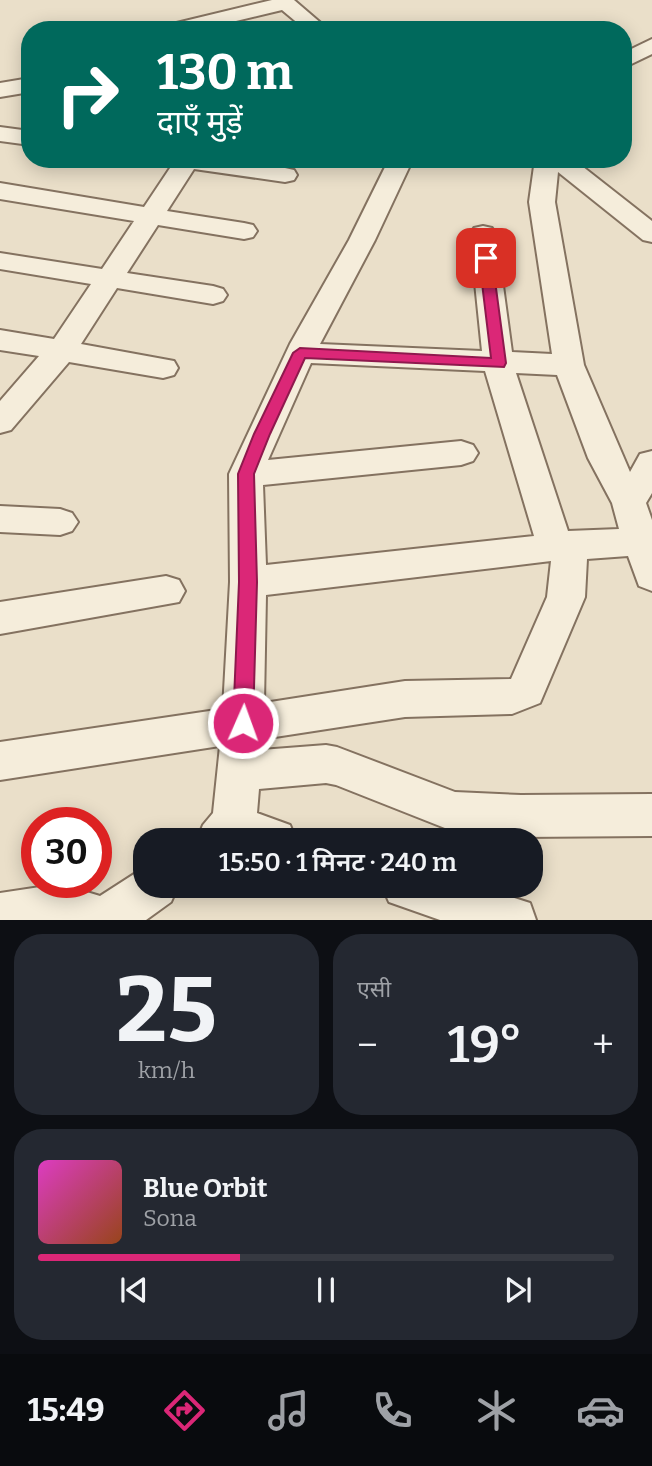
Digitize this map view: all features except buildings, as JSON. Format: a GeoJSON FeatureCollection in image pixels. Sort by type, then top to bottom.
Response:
{"type":"FeatureCollection","features":[{"type":"Feature","properties":{"kind":"street"},"geometry":{"type":"LineString","coordinates":[[206,21],[283,1],[308,21]]}},
{"type":"Feature","properties":{"kind":"street"},"geometry":{"type":"LineString","coordinates":[[632,57],[652,45]]}},
{"type":"Feature","properties":{"kind":"street"},"geometry":{"type":"LineString","coordinates":[[0,134],[21,137]]}},
{"type":"Feature","properties":{"kind":"street"},"geometry":{"type":"LineString","coordinates":[[0,422],[61,351],[150,216],[177,168]]}},
{"type":"Feature","properties":{"kind":"street"},"geometry":{"type":"LineString","coordinates":[[237,168],[285,175]]}},
{"type":"Feature","properties":{"kind":"street"},"geometry":{"type":"LineString","coordinates":[[228,828],[235,813],[243,723],[248,582],[246,474],[300,353],[396,168]]}},
{"type":"Feature","properties":{"kind":"street"},"geometry":{"type":"LineString","coordinates":[[546,168],[542,202],[569,365],[606,458],[646,540],[652,576]]}},
{"type":"Feature","properties":{"kind":"street"},"geometry":{"type":"LineString","coordinates":[[568,168],[652,234]]}},
{"type":"Feature","properties":{"kind":"street"},"geometry":{"type":"LineString","coordinates":[[0,191],[244,232]]}},
{"type":"Feature","properties":{"kind":"street"},"geometry":{"type":"LineString","coordinates":[[0,761],[405,699],[512,697],[526,691],[566,597],[570,572],[498,363],[483,234]]}},
{"type":"Feature","properties":{"kind":"street"},"geometry":{"type":"LineString","coordinates":[[0,261],[213,295]]}},
{"type":"Feature","properties":{"kind":"street"},"geometry":{"type":"LineString","coordinates":[[0,340],[163,368]]}},
{"type":"Feature","properties":{"kind":"street"},"geometry":{"type":"LineString","coordinates":[[300,353],[569,365]]}},
{"type":"Feature","properties":{"kind":"street"},"geometry":{"type":"LineString","coordinates":[[246,474],[461,453]]}},
{"type":"Feature","properties":{"kind":"street"},"geometry":{"type":"LineString","coordinates":[[629,503],[652,463]]}},
{"type":"Feature","properties":{"kind":"street"},"geometry":{"type":"LineString","coordinates":[[0,519],[60,522]]}},
{"type":"Feature","properties":{"kind":"street"},"geometry":{"type":"LineString","coordinates":[[248,582],[561,546],[646,540]]}},
{"type":"Feature","properties":{"kind":"street"},"geometry":{"type":"LineString","coordinates":[[0,618],[166,591]]}},
{"type":"Feature","properties":{"kind":"street"},"geometry":{"type":"LineString","coordinates":[[238,771],[326,764],[337,766],[455,812],[521,816],[652,815]]}},
{"type":"Feature","properties":{"kind":"street"},"geometry":{"type":"LineString","coordinates":[[0,916],[60,907],[104,920],[137,898]]}},
{"type":"Feature","properties":{"kind":"street"},"geometry":{"type":"LineString","coordinates":[[443,898],[513,920]]}},
{"type":"Feature","properties":{"kind":"route"},"geometry":{"type":"LineString","coordinates":[[243,723],[248,582],[246,474],[300,353],[498,363],[486,258]]}}]}
